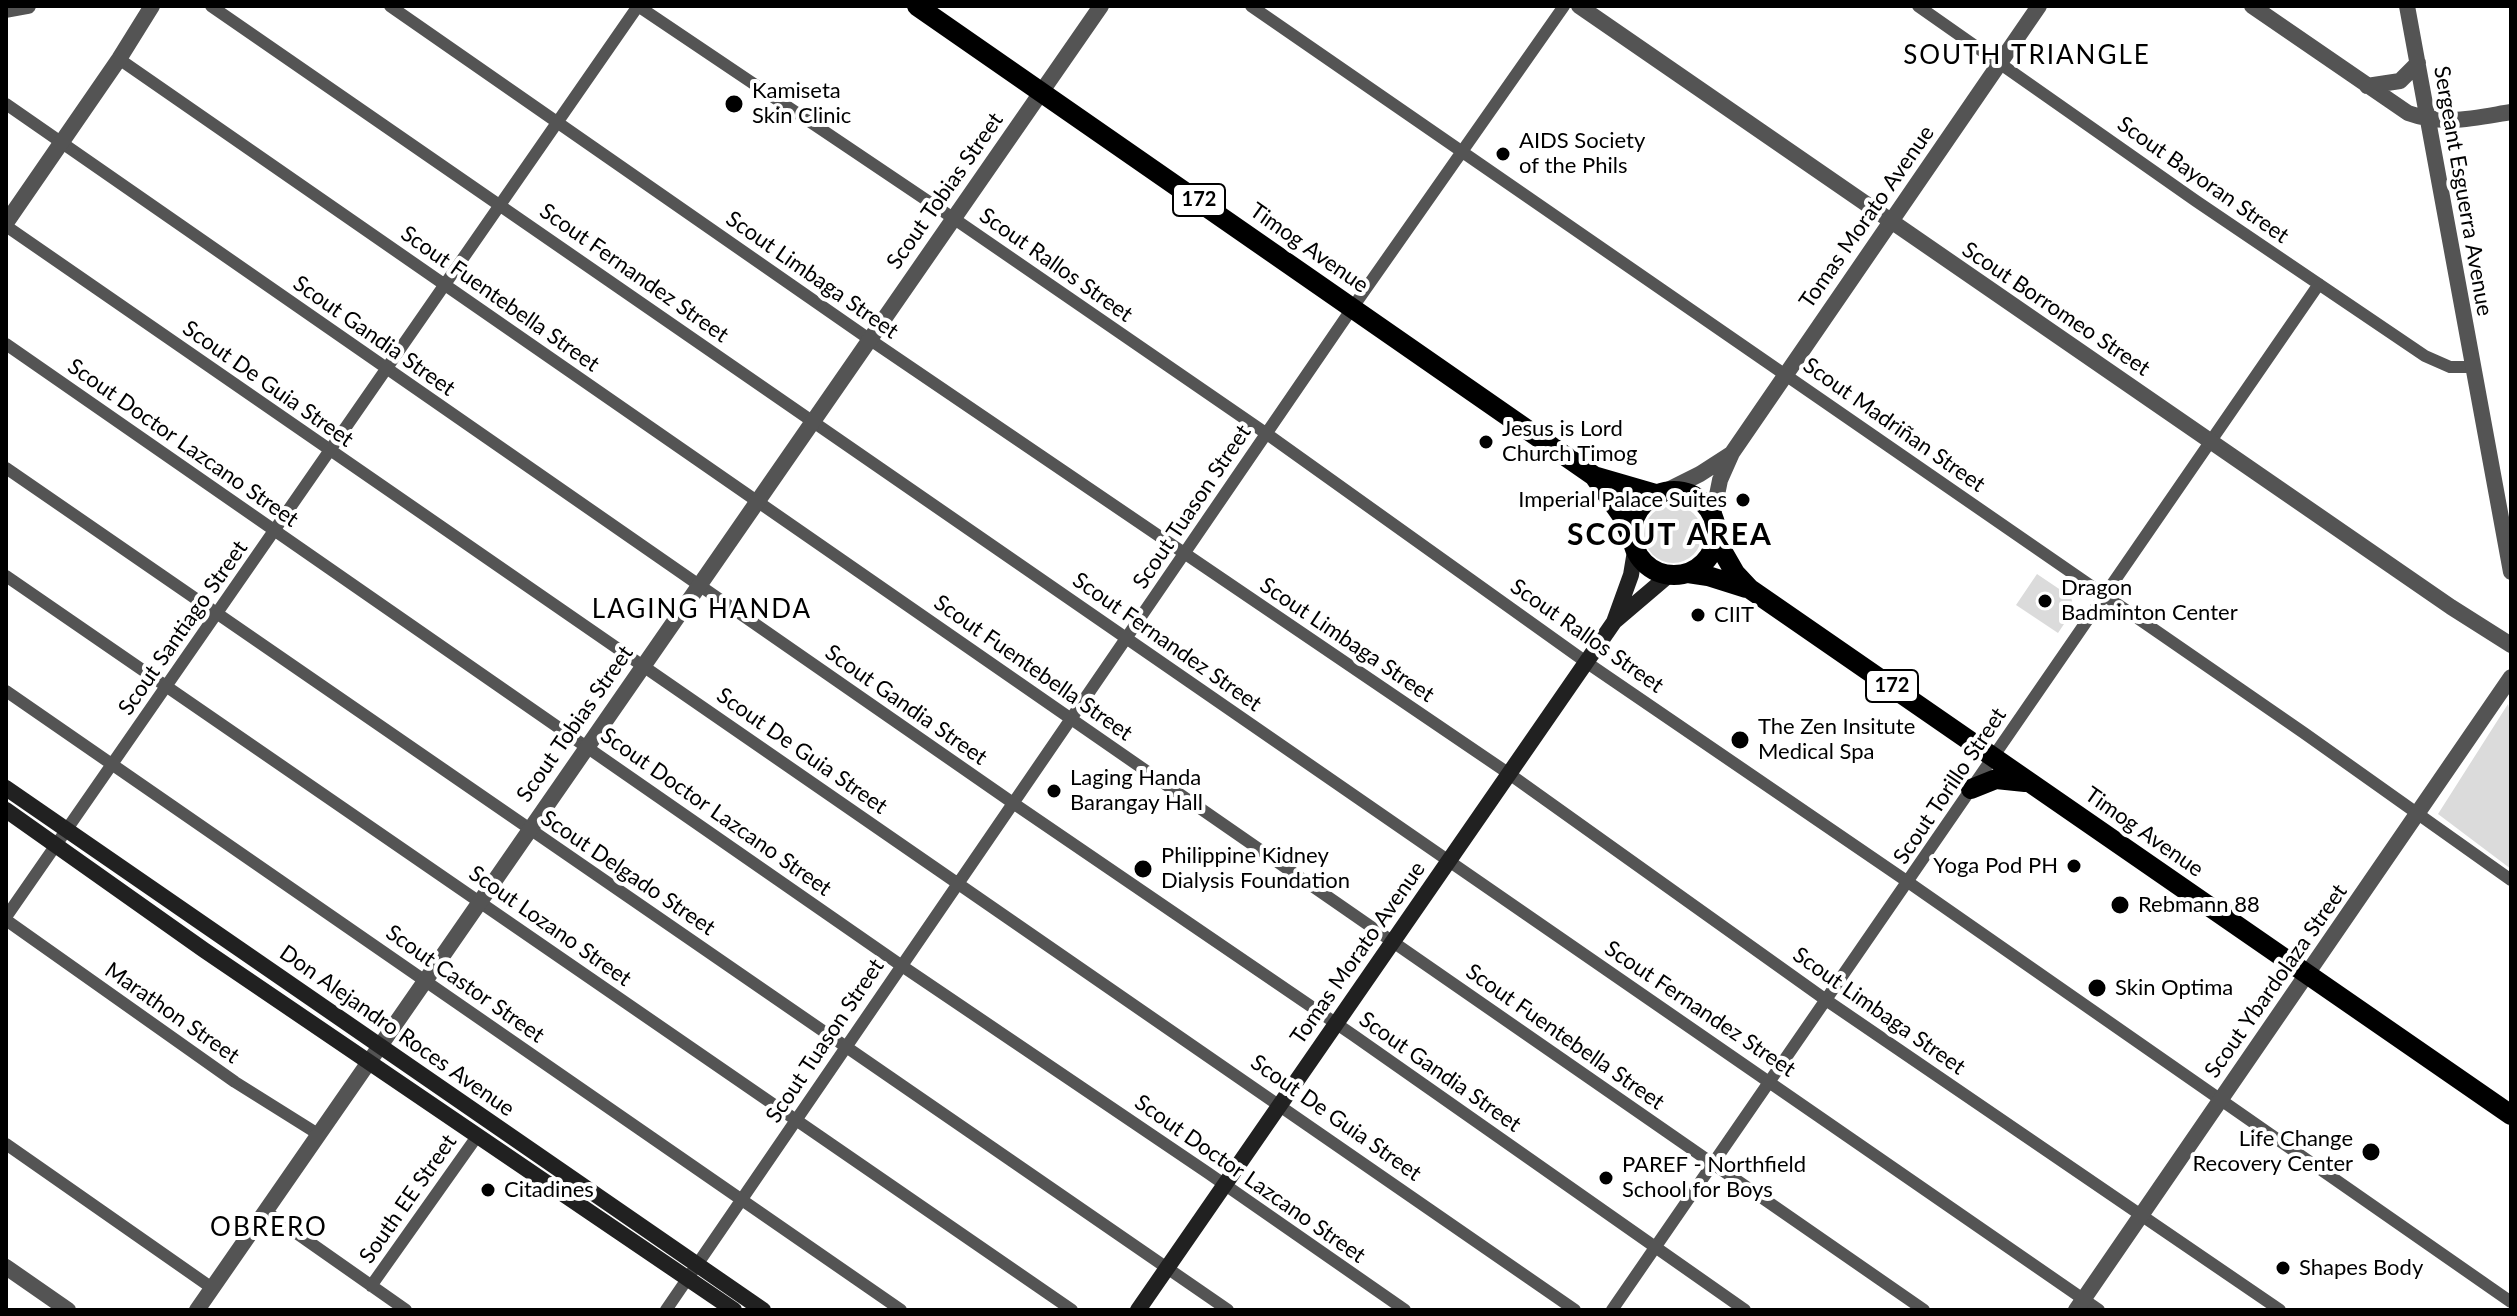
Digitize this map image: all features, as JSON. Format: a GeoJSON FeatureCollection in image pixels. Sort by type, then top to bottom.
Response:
{"type":"FeatureCollection","features":[{"type":"Feature","properties":{"kind":"main road","name":"Timog Avenue"},"geometry":{"type":"LineString","coordinates":[[917,6],[1594,476],[1622,516],[1633,544]]}},
{"type":"Feature","properties":{"kind":"main road","name":"Timog Avenue"},"geometry":{"type":"LineString","coordinates":[[1594,476],[1661,493]]}},
{"type":"Feature","properties":{"kind":"main road","name":"172"},"geometry":{"type":"LineString","coordinates":[[1661,493],[1683,492],[1695,496],[1713,515],[1716,540]]}},
{"type":"Feature","properties":{"kind":"main road"},"geometry":{"type":"LineString","coordinates":[[1633,544],[1637,512],[1661,493]]}},
{"type":"Feature","properties":{"kind":"main road","name":"Timog Avenue"},"geometry":{"type":"LineString","coordinates":[[1716,540],[1735,573],[1750,589],[2511,1115]]}},
{"type":"Feature","properties":{"kind":"main road"},"geometry":{"type":"LineString","coordinates":[[1679,574],[1704,563],[1716,540]]}},
{"type":"Feature","properties":{"kind":"main road","name":"Tomas Morato Avenue"},"geometry":{"type":"LineString","coordinates":[[1138,1310],[1614,622],[1631,575],[1633,544]]}},
{"type":"Feature","properties":{"kind":"main road","name":"172"},"geometry":{"type":"LineString","coordinates":[[1633,544],[1649,568],[1679,574]]}},
{"type":"Feature","properties":{"kind":"main road","name":"Timog Avenue"},"geometry":{"type":"LineString","coordinates":[[1679,574],[1708,576],[1750,589]]}},
{"type":"Feature","properties":{"kind":"main road","name":"Tomas Morato Avenue"},"geometry":{"type":"LineString","coordinates":[[1614,622],[1679,574]]}},
{"type":"Feature","properties":{"kind":"main road"},"geometry":{"type":"LineString","coordinates":[[1971,789],[2001,778],[2033,783]]}},
{"type":"Feature","properties":{"kind":"main road","name":"Don Alejandro Roces Avenue"},"geometry":{"type":"LineString","coordinates":[[6,788],[379,1045],[693,1272],[734,1310]]}},
{"type":"Feature","properties":{"kind":"main road","name":"Don Alejandro Roces Avenue"},"geometry":{"type":"LineString","coordinates":[[6,810],[204,950],[478,1135],[693,1272],[763,1310]]}},
{"type":"Feature","properties":{"kind":"street"},"geometry":{"type":"LineString","coordinates":[[6,10],[28,6]]}},
{"type":"Feature","properties":{"kind":"street"},"geometry":{"type":"LineString","coordinates":[[6,224],[152,6]]}},
{"type":"Feature","properties":{"kind":"street","name":"Scout Fernandez Street"},"geometry":{"type":"LineString","coordinates":[[211,6],[1771,1082],[2080,1305],[2099,1310]]}},
{"type":"Feature","properties":{"kind":"street","name":"Scout Limbaga Street"},"geometry":{"type":"LineString","coordinates":[[390,6],[869,339],[1508,773],[1826,1000],[2280,1310]]}},
{"type":"Feature","properties":{"kind":"street","name":"Scout Santiago Street"},"geometry":{"type":"LineString","coordinates":[[6,919],[638,6]]}},
{"type":"Feature","properties":{"kind":"street","name":"Scout Rallos Street"},"geometry":{"type":"LineString","coordinates":[[638,6],[1267,434],[1586,662],[2511,1302]]}},
{"type":"Feature","properties":{"kind":"street","name":"Scout Tobias Street"},"geometry":{"type":"LineString","coordinates":[[204,1308],[212,1288],[379,1045],[1101,6]]}},
{"type":"Feature","properties":{"kind":"street","name":"Scout Madriñan Street"},"geometry":{"type":"LineString","coordinates":[[1251,6],[2511,880]]}},
{"type":"Feature","properties":{"kind":"street","name":"Scout Tuason Street"},"geometry":{"type":"LineString","coordinates":[[666,1310],[1353,307],[1564,6]]}},
{"type":"Feature","properties":{"kind":"street","name":"Scout Borromeo Street"},"geometry":{"type":"LineString","coordinates":[[1579,6],[1892,220],[1956,268],[2511,645]]}},
{"type":"Feature","properties":{"kind":"street","name":"Scout Bayoran Street"},"geometry":{"type":"LineString","coordinates":[[1918,6],[2196,201],[2425,356],[2450,367],[2473,367]]}},
{"type":"Feature","properties":{"kind":"street","name":"Tomas Morato Avenue"},"geometry":{"type":"LineString","coordinates":[[1713,515],[1720,480],[1732,453],[2039,6]]}},
{"type":"Feature","properties":{"kind":"street"},"geometry":{"type":"LineString","coordinates":[[2252,6],[2408,113],[2428,120],[2451,122],[2511,112]]}},
{"type":"Feature","properties":{"kind":"street","name":"Sergeant Esguerra Avenue"},"geometry":{"type":"LineString","coordinates":[[2407,6],[2511,572]]}},
{"type":"Feature","properties":{"kind":"street","name":"Scout Fuentebella Street"},"geometry":{"type":"LineString","coordinates":[[119,59],[1924,1310]]}},
{"type":"Feature","properties":{"kind":"street"},"geometry":{"type":"LineString","coordinates":[[2367,86],[2400,81],[2418,63]]}},
{"type":"Feature","properties":{"kind":"street","name":"Scout Gandia Street"},"geometry":{"type":"LineString","coordinates":[[6,104],[1013,803],[1336,1023],[1745,1310]]}},
{"type":"Feature","properties":{"kind":"street","name":"Scout De Guia Street"},"geometry":{"type":"LineString","coordinates":[[6,224],[329,451],[1281,1103],[1575,1310]]}},
{"type":"Feature","properties":{"kind":"street","name":"Scout Torillo Street"},"geometry":{"type":"LineString","coordinates":[[1612,1310],[2319,284]]}},
{"type":"Feature","properties":{"kind":"street","name":"Scout Doctor Lazcano Street"},"geometry":{"type":"LineString","coordinates":[[6,344],[902,966],[1405,1310]]}},
{"type":"Feature","properties":{"kind":"street","name":"Tomas Morato Avenue"},"geometry":{"type":"LineString","coordinates":[[1661,493],[1700,474],[1732,453]]}},
{"type":"Feature","properties":{"kind":"street","name":"Scout Delgado Street"},"geometry":{"type":"LineString","coordinates":[[6,468],[1228,1310]]}},
{"type":"Feature","properties":{"kind":"street","name":"Scout Lozano Street"},"geometry":{"type":"LineString","coordinates":[[6,576],[1072,1310]]}},
{"type":"Feature","properties":{"kind":"street","name":"Scout Ybardolaza Street"},"geometry":{"type":"LineString","coordinates":[[2080,1305],[2511,677]]}},
{"type":"Feature","properties":{"kind":"street","name":"Scout Castor Street"},"geometry":{"type":"LineString","coordinates":[[6,691],[901,1310]]}},
{"type":"Feature","properties":{"kind":"street","name":"Marathon Street"},"geometry":{"type":"LineString","coordinates":[[6,919],[235,1082],[318,1134]]}},
{"type":"Feature","properties":{"kind":"street","name":"South EE Street"},"geometry":{"type":"LineString","coordinates":[[371,1286],[478,1135]]}},
{"type":"Feature","properties":{"kind":"street"},"geometry":{"type":"LineString","coordinates":[[6,1144],[212,1288]]}},
{"type":"Feature","properties":{"kind":"street"},"geometry":{"type":"LineString","coordinates":[[265,1211],[406,1310]]}},
{"type":"Feature","properties":{"kind":"street"},"geometry":{"type":"LineString","coordinates":[[6,1267],[68,1310]]}},
{"type":"Feature","properties":{"kind":"shaded area"},"geometry":{"type":"Polygon","coordinates":[[[1673,505],[1694,513],[1702,534],[1694,555],[1673,563],[1652,555],[1644,534],[1652,513],[1673,505]]]}},
{"type":"Feature","properties":{"kind":"shaded area","name":"Dragon Badminton Center"},"geometry":{"type":"Polygon","coordinates":[[[2037,574],[2071,597],[2074,609],[2058,633],[2016,605],[2037,574]]]}},
{"type":"Feature","properties":{"kind":"shaded area"},"geometry":{"type":"Polygon","coordinates":[[[2508,704],[2511,716],[2511,869],[2438,814],[2508,704]]]}},
{"type":"Feature","properties":{"kind":"place","name":"Kamiseta Skin Clinic"},"geometry":{"type":"Point","coordinates":[734,104]}},
{"type":"Feature","properties":{"kind":"place","name":"AIDS Society of the Phils"},"geometry":{"type":"Point","coordinates":[1503,154]}},
{"type":"Feature","properties":{"kind":"place","name":"Jesus is Lord Church Timog"},"geometry":{"type":"Point","coordinates":[1486,442]}},
{"type":"Feature","properties":{"kind":"place","name":"Imperial Palace Suites"},"geometry":{"type":"Point","coordinates":[1743,500]}},
{"type":"Feature","properties":{"kind":"place","name":"Dragon Badminton Center"},"geometry":{"type":"Point","coordinates":[2045,601]}},
{"type":"Feature","properties":{"kind":"place","name":"CIIT"},"geometry":{"type":"Point","coordinates":[1698,615]}},
{"type":"Feature","properties":{"kind":"place","name":"The Zen Insitute Medical Spa"},"geometry":{"type":"Point","coordinates":[1740,740]}},
{"type":"Feature","properties":{"kind":"place","name":"Laging Handa Barangay Hall"},"geometry":{"type":"Point","coordinates":[1054,791]}},
{"type":"Feature","properties":{"kind":"place","name":"Yoga Pod PH"},"geometry":{"type":"Point","coordinates":[2074,866]}},
{"type":"Feature","properties":{"kind":"place","name":"Philippine Kidney Dialysis Foundation"},"geometry":{"type":"Point","coordinates":[1143,869]}},
{"type":"Feature","properties":{"kind":"place","name":"Rebmann 88"},"geometry":{"type":"Point","coordinates":[2120,905]}},
{"type":"Feature","properties":{"kind":"place","name":"Skin Optima"},"geometry":{"type":"Point","coordinates":[2097,988]}},
{"type":"Feature","properties":{"kind":"place","name":"Life Change Recovery Center"},"geometry":{"type":"Point","coordinates":[2371,1152]}},
{"type":"Feature","properties":{"kind":"place","name":"PAREF - Northfield School for Boys"},"geometry":{"type":"Point","coordinates":[1606,1178]}},
{"type":"Feature","properties":{"kind":"place","name":"Citadines"},"geometry":{"type":"Point","coordinates":[488,1190]}},
{"type":"Feature","properties":{"kind":"place","name":"Shapes Body"},"geometry":{"type":"Point","coordinates":[2283,1268]}},
{"type":"Feature","properties":{"kind":"district","name":"SOUTH TRIANGLE"},"geometry":{"type":"Point","coordinates":[2027,56]}},
{"type":"Feature","properties":{"kind":"district","name":"SCOUT AREA"},"geometry":{"type":"Point","coordinates":[1670,535]}},
{"type":"Feature","properties":{"kind":"district","name":"LAGING HANDA"},"geometry":{"type":"Point","coordinates":[702,610]}},
{"type":"Feature","properties":{"kind":"district","name":"OBRERO"},"geometry":{"type":"Point","coordinates":[269,1228]}}]}
